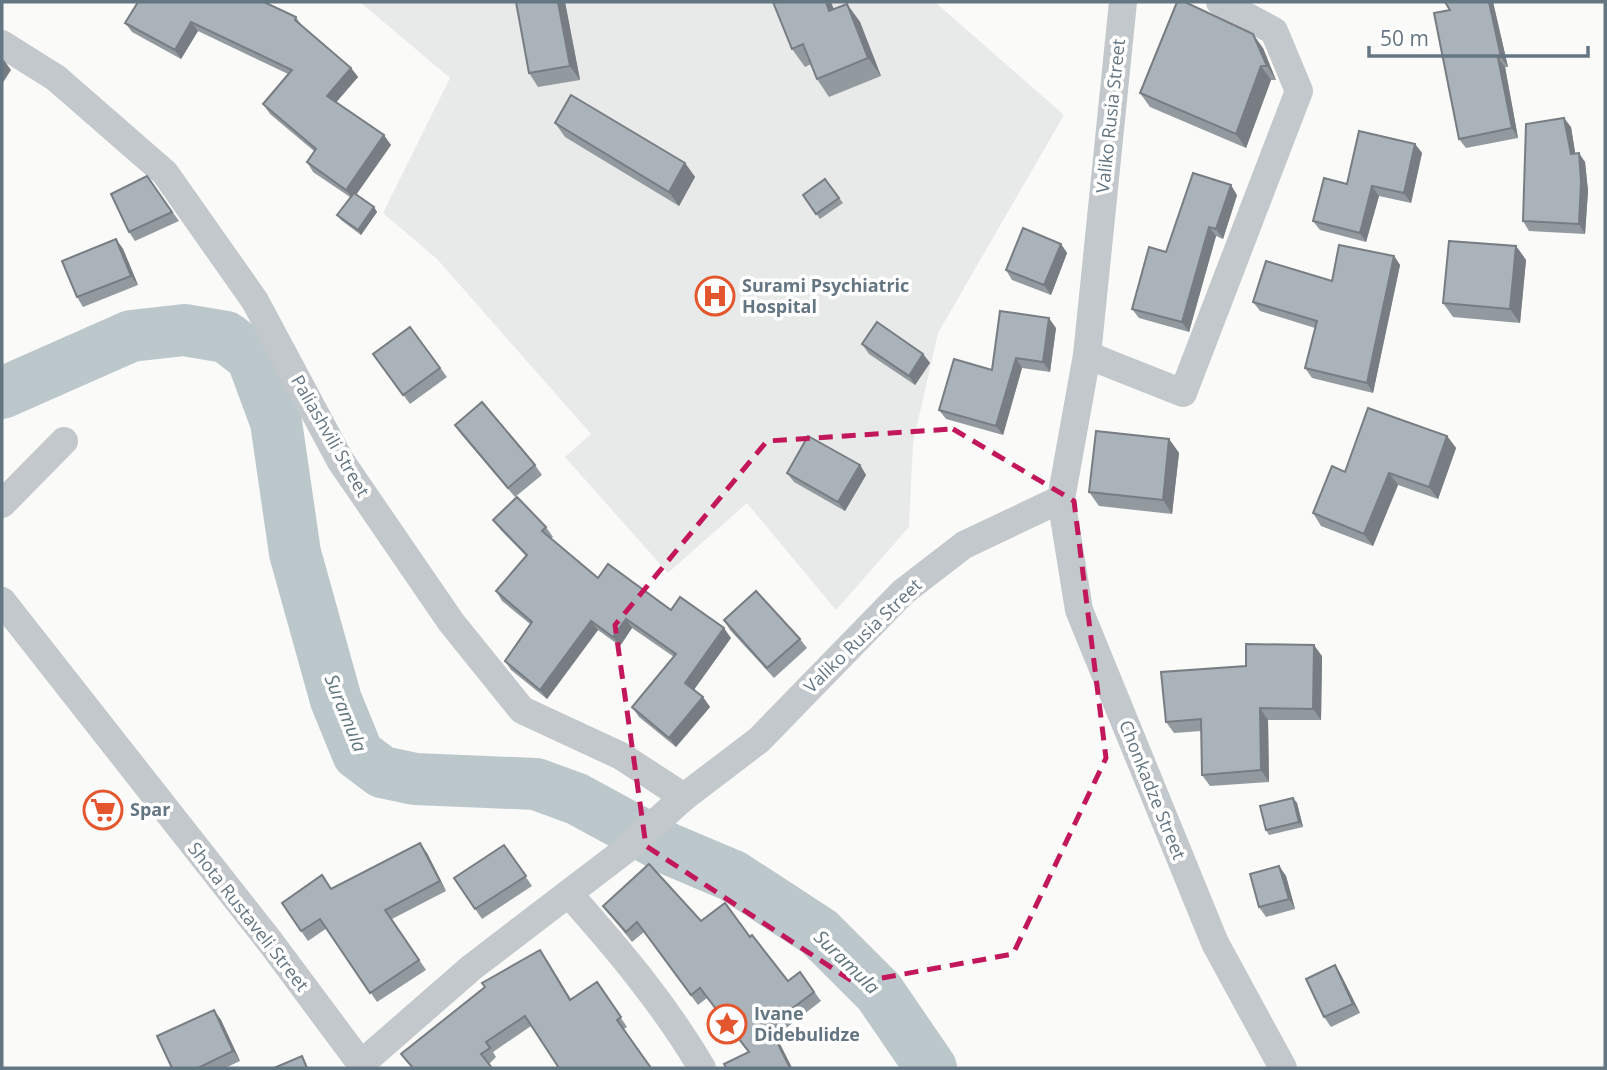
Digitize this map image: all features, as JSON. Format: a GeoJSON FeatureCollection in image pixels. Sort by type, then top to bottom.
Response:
{"type":"FeatureCollection","features":[{"type":"Feature","properties":{"kind":"street","name":"Valiko Rusia Street"},"geometry":{"type":"LineString","coordinates":[[362,1066],[471,968],[624,851],[680,801],[759,740],[903,592],[964,545],[1061,499],[1087,355],[1123,2]]}},
{"type":"Feature","properties":{"kind":"street"},"geometry":{"type":"LineString","coordinates":[[1087,355],[1183,393],[1299,92],[1274,31],[1220,2]]}},
{"type":"Feature","properties":{"kind":"street","name":"Paliashvili Street"},"geometry":{"type":"LineString","coordinates":[[2,44],[56,78],[165,173],[255,301],[340,460],[451,622],[522,710],[621,756],[680,801]]}},
{"type":"Feature","properties":{"kind":"street"},"geometry":{"type":"LineString","coordinates":[[2,503],[64,441]]}},
{"type":"Feature","properties":{"kind":"street","name":"Chonkadze Street"},"geometry":{"type":"LineString","coordinates":[[1061,499],[1079,610],[1215,943],[1283,1068]]}},
{"type":"Feature","properties":{"kind":"street","name":"Shota Rustaveli Street"},"geometry":{"type":"LineString","coordinates":[[2,602],[271,943],[362,1066]]}},
{"type":"Feature","properties":{"kind":"street"},"geometry":{"type":"LineString","coordinates":[[569,894],[622,954],[685,1039],[702,1068]]}},
{"type":"Feature","properties":{"kind":"highlighted area"},"geometry":{"type":"Polygon","coordinates":[[[953,429],[1074,501],[1106,758],[1013,954],[855,983],[646,846],[615,625],[767,441],[953,429]]]}},
{"type":"Feature","properties":{"kind":"shaded area","name":"Surami Psychiatric Hospital"},"geometry":{"type":"Polygon","coordinates":[[[360,2],[935,2],[1064,115],[938,333],[913,443],[909,527],[836,610],[747,503],[668,573],[565,457],[591,434],[437,259],[383,213],[450,78],[360,2]]]}},
{"type":"Feature","properties":{"kind":"building"},"geometry":{"type":"Polygon","coordinates":[[[138,2],[264,2],[296,17],[295,20],[351,68],[327,96],[384,135],[346,190],[307,162],[316,149],[263,104],[292,70],[191,22],[175,50],[125,23],[138,2]]]}},
{"type":"Feature","properties":{"kind":"building"},"geometry":{"type":"Polygon","coordinates":[[[516,2],[558,2],[570,66],[529,73],[516,2]]]}},
{"type":"Feature","properties":{"kind":"building"},"geometry":{"type":"Polygon","coordinates":[[[773,2],[826,2],[829,11],[847,4],[868,58],[817,79],[803,44],[792,49],[773,2]]]}},
{"type":"Feature","properties":{"kind":"building"},"geometry":{"type":"Polygon","coordinates":[[[1177,2],[1185,2],[1253,34],[1267,66],[1261,66],[1236,134],[1140,93],[1177,2]]]}},
{"type":"Feature","properties":{"kind":"building"},"geometry":{"type":"Polygon","coordinates":[[[1445,2],[1489,2],[1512,128],[1459,139],[1434,13],[1450,10],[1445,2]]]}},
{"type":"Feature","properties":{"kind":"building"},"geometry":{"type":"Polygon","coordinates":[[[571,95],[685,163],[669,192],[555,123],[571,95]]]}},
{"type":"Feature","properties":{"kind":"building"},"geometry":{"type":"Polygon","coordinates":[[[1564,118],[1571,154],[1579,153],[1579,224],[1523,221],[1526,124],[1564,118]]]}},
{"type":"Feature","properties":{"kind":"building"},"geometry":{"type":"Polygon","coordinates":[[[1359,131],[1415,144],[1404,193],[1372,186],[1360,233],[1313,221],[1324,178],[1347,184],[1359,131]]]}},
{"type":"Feature","properties":{"kind":"building"},"geometry":{"type":"Polygon","coordinates":[[[1193,173],[1231,185],[1216,229],[1209,227],[1182,322],[1132,309],[1149,247],[1166,252],[1193,173]]]}},
{"type":"Feature","properties":{"kind":"building"},"geometry":{"type":"Polygon","coordinates":[[[147,176],[172,212],[129,232],[111,194],[147,176]]]}},
{"type":"Feature","properties":{"kind":"building"},"geometry":{"type":"Polygon","coordinates":[[[825,179],[839,198],[816,214],[803,195],[825,179]]]}},
{"type":"Feature","properties":{"kind":"building"},"geometry":{"type":"Polygon","coordinates":[[[354,193],[374,207],[358,230],[337,215],[354,193]]]}},
{"type":"Feature","properties":{"kind":"building"},"geometry":{"type":"Polygon","coordinates":[[[1023,228],[1061,244],[1044,285],[1006,270],[1023,228]]]}},
{"type":"Feature","properties":{"kind":"building"},"geometry":{"type":"Polygon","coordinates":[[[116,239],[131,276],[77,297],[62,261],[116,239]]]}},
{"type":"Feature","properties":{"kind":"building"},"geometry":{"type":"Polygon","coordinates":[[[1449,241],[1516,246],[1510,309],[1443,303],[1449,241]]]}},
{"type":"Feature","properties":{"kind":"building"},"geometry":{"type":"Polygon","coordinates":[[[1339,245],[1394,256],[1367,383],[1305,368],[1317,321],[1253,302],[1266,261],[1332,281],[1339,245]]]}},
{"type":"Feature","properties":{"kind":"building"},"geometry":{"type":"Polygon","coordinates":[[[1000,311],[1049,318],[1043,362],[1016,358],[996,426],[939,410],[954,359],[992,370],[1000,311]]]}},
{"type":"Feature","properties":{"kind":"building"},"geometry":{"type":"Polygon","coordinates":[[[877,322],[923,354],[909,376],[862,344],[877,322]]]}},
{"type":"Feature","properties":{"kind":"building"},"geometry":{"type":"Polygon","coordinates":[[[410,327],[440,368],[403,395],[373,354],[410,327]]]}},
{"type":"Feature","properties":{"kind":"building"},"geometry":{"type":"Polygon","coordinates":[[[482,402],[535,465],[508,488],[455,425],[482,402]]]}},
{"type":"Feature","properties":{"kind":"building"},"geometry":{"type":"Polygon","coordinates":[[[1368,408],[1447,436],[1429,487],[1389,473],[1364,534],[1313,513],[1332,466],[1345,472],[1368,408]]]}},
{"type":"Feature","properties":{"kind":"building"},"geometry":{"type":"Polygon","coordinates":[[[1096,431],[1169,439],[1163,500],[1089,492],[1096,431]]]}},
{"type":"Feature","properties":{"kind":"building"},"geometry":{"type":"Polygon","coordinates":[[[808,436],[860,465],[838,502],[787,473],[808,436]]]}},
{"type":"Feature","properties":{"kind":"building"},"geometry":{"type":"Polygon","coordinates":[[[517,497],[546,527],[542,531],[598,578],[608,564],[671,610],[680,597],[724,628],[685,683],[703,697],[669,738],[632,707],[676,654],[626,619],[613,637],[591,621],[540,690],[505,661],[532,622],[496,591],[527,555],[493,520],[517,497]]]}},
{"type":"Feature","properties":{"kind":"building"},"geometry":{"type":"Polygon","coordinates":[[[756,591],[800,639],[767,668],[724,620],[756,591]]]}},
{"type":"Feature","properties":{"kind":"building"},"geometry":{"type":"Polygon","coordinates":[[[1246,644],[1314,645],[1313,709],[1260,708],[1261,770],[1202,775],[1201,719],[1166,722],[1161,672],[1246,666],[1246,644]]]}},
{"type":"Feature","properties":{"kind":"building"},"geometry":{"type":"Polygon","coordinates":[[[1293,798],[1299,822],[1266,830],[1260,806],[1293,798]]]}},
{"type":"Feature","properties":{"kind":"building"},"geometry":{"type":"Polygon","coordinates":[[[420,843],[440,881],[385,910],[419,960],[370,993],[320,919],[301,931],[282,903],[322,875],[331,889],[420,843]]]}},
{"type":"Feature","properties":{"kind":"building"},"geometry":{"type":"Polygon","coordinates":[[[504,845],[526,876],[475,909],[454,878],[504,845]]]}},
{"type":"Feature","properties":{"kind":"building"},"geometry":{"type":"Polygon","coordinates":[[[649,864],[701,921],[725,903],[788,981],[800,972],[814,992],[769,1026],[790,1068],[726,1068],[724,1064],[749,1052],[700,988],[691,995],[637,922],[626,932],[603,906],[649,864]]]}},
{"type":"Feature","properties":{"kind":"building"},"geometry":{"type":"Polygon","coordinates":[[[1279,866],[1289,899],[1259,907],[1250,874],[1279,866]]]}},
{"type":"Feature","properties":{"kind":"building"},"geometry":{"type":"Polygon","coordinates":[[[540,950],[570,1000],[597,982],[621,1017],[617,1020],[651,1068],[559,1068],[525,1016],[486,1042],[490,1048],[481,1054],[492,1068],[413,1068],[401,1054],[485,987],[482,983],[540,950]]]}},
{"type":"Feature","properties":{"kind":"building"},"geometry":{"type":"Polygon","coordinates":[[[1335,965],[1353,1004],[1324,1017],[1306,979],[1335,965]]]}},
{"type":"Feature","properties":{"kind":"building"},"geometry":{"type":"Polygon","coordinates":[[[214,1010],[233,1051],[198,1068],[172,1068],[157,1036],[214,1010]]]}},
{"type":"Feature","properties":{"kind":"building"},"geometry":{"type":"Polygon","coordinates":[[[302,1056],[307,1068],[274,1068],[302,1056]]]}},
{"type":"Feature","properties":{"kind":"waterway","name":"Suramula"},"geometry":{"type":"LineString","coordinates":[[2,393],[131,336],[184,330],[226,337],[252,357],[276,422],[295,553],[336,700],[358,754],[382,772],[415,779],[536,784],[577,799],[669,849],[733,876],[819,932],[879,992],[931,1068]]}},
{"type":"Feature","properties":{"kind":"place","name":"Surami Psychiatric Hospital"},"geometry":{"type":"Point","coordinates":[715,296]}},
{"type":"Feature","properties":{"kind":"place","name":"Spar"},"geometry":{"type":"Point","coordinates":[103,810]}},
{"type":"Feature","properties":{"kind":"place","name":"Ivane Didebulidze"},"geometry":{"type":"Point","coordinates":[727,1024]}}]}
